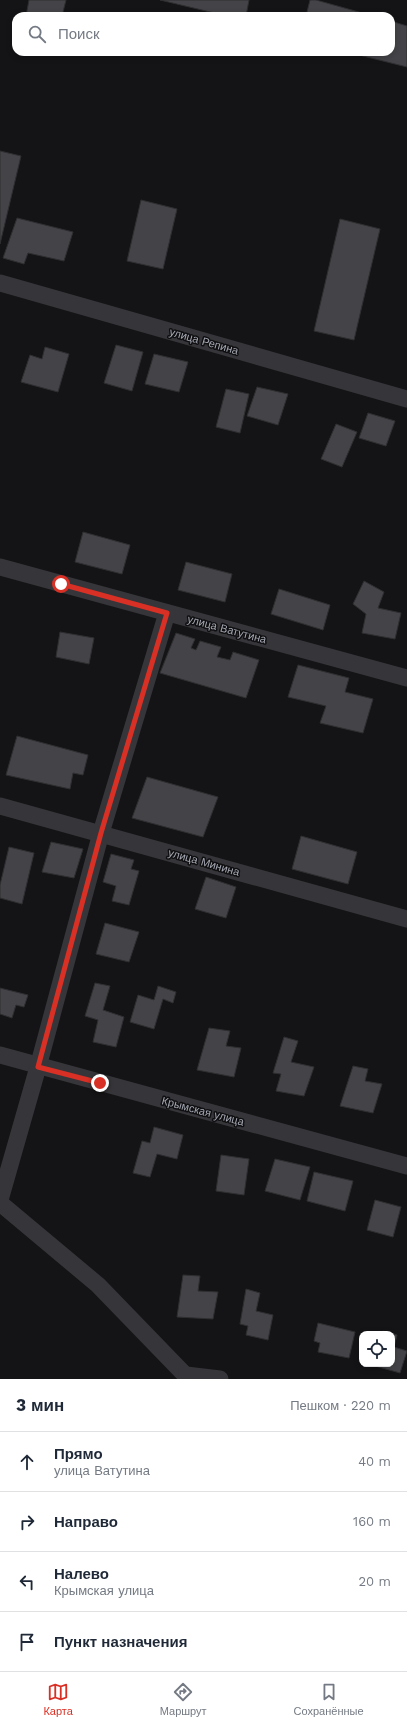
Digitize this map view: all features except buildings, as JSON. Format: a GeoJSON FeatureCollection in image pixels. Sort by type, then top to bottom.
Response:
{"type":"FeatureCollection","features":[{"type":"Feature","properties":{"kind":"street","name":"улица Репина"},"geometry":{"type":"LineString","coordinates":[[0,283],[407,399]]}},
{"type":"Feature","properties":{"kind":"street","name":"улица Ватутина"},"geometry":{"type":"LineString","coordinates":[[0,567],[407,678]]}},
{"type":"Feature","properties":{"kind":"street"},"geometry":{"type":"LineString","coordinates":[[167,613],[101,833],[0,1202],[98,1285],[187,1377],[220,1379]]}},
{"type":"Feature","properties":{"kind":"street","name":"улица Минина"},"geometry":{"type":"LineString","coordinates":[[0,806],[407,919]]}},
{"type":"Feature","properties":{"kind":"street","name":"Крымская улица"},"geometry":{"type":"LineString","coordinates":[[0,1055],[38,1067],[407,1166]]}},
{"type":"Feature","properties":{"kind":"route"},"geometry":{"type":"LineString","coordinates":[[61,584],[167,613],[101,833],[38,1067],[100,1083]]}}]}
